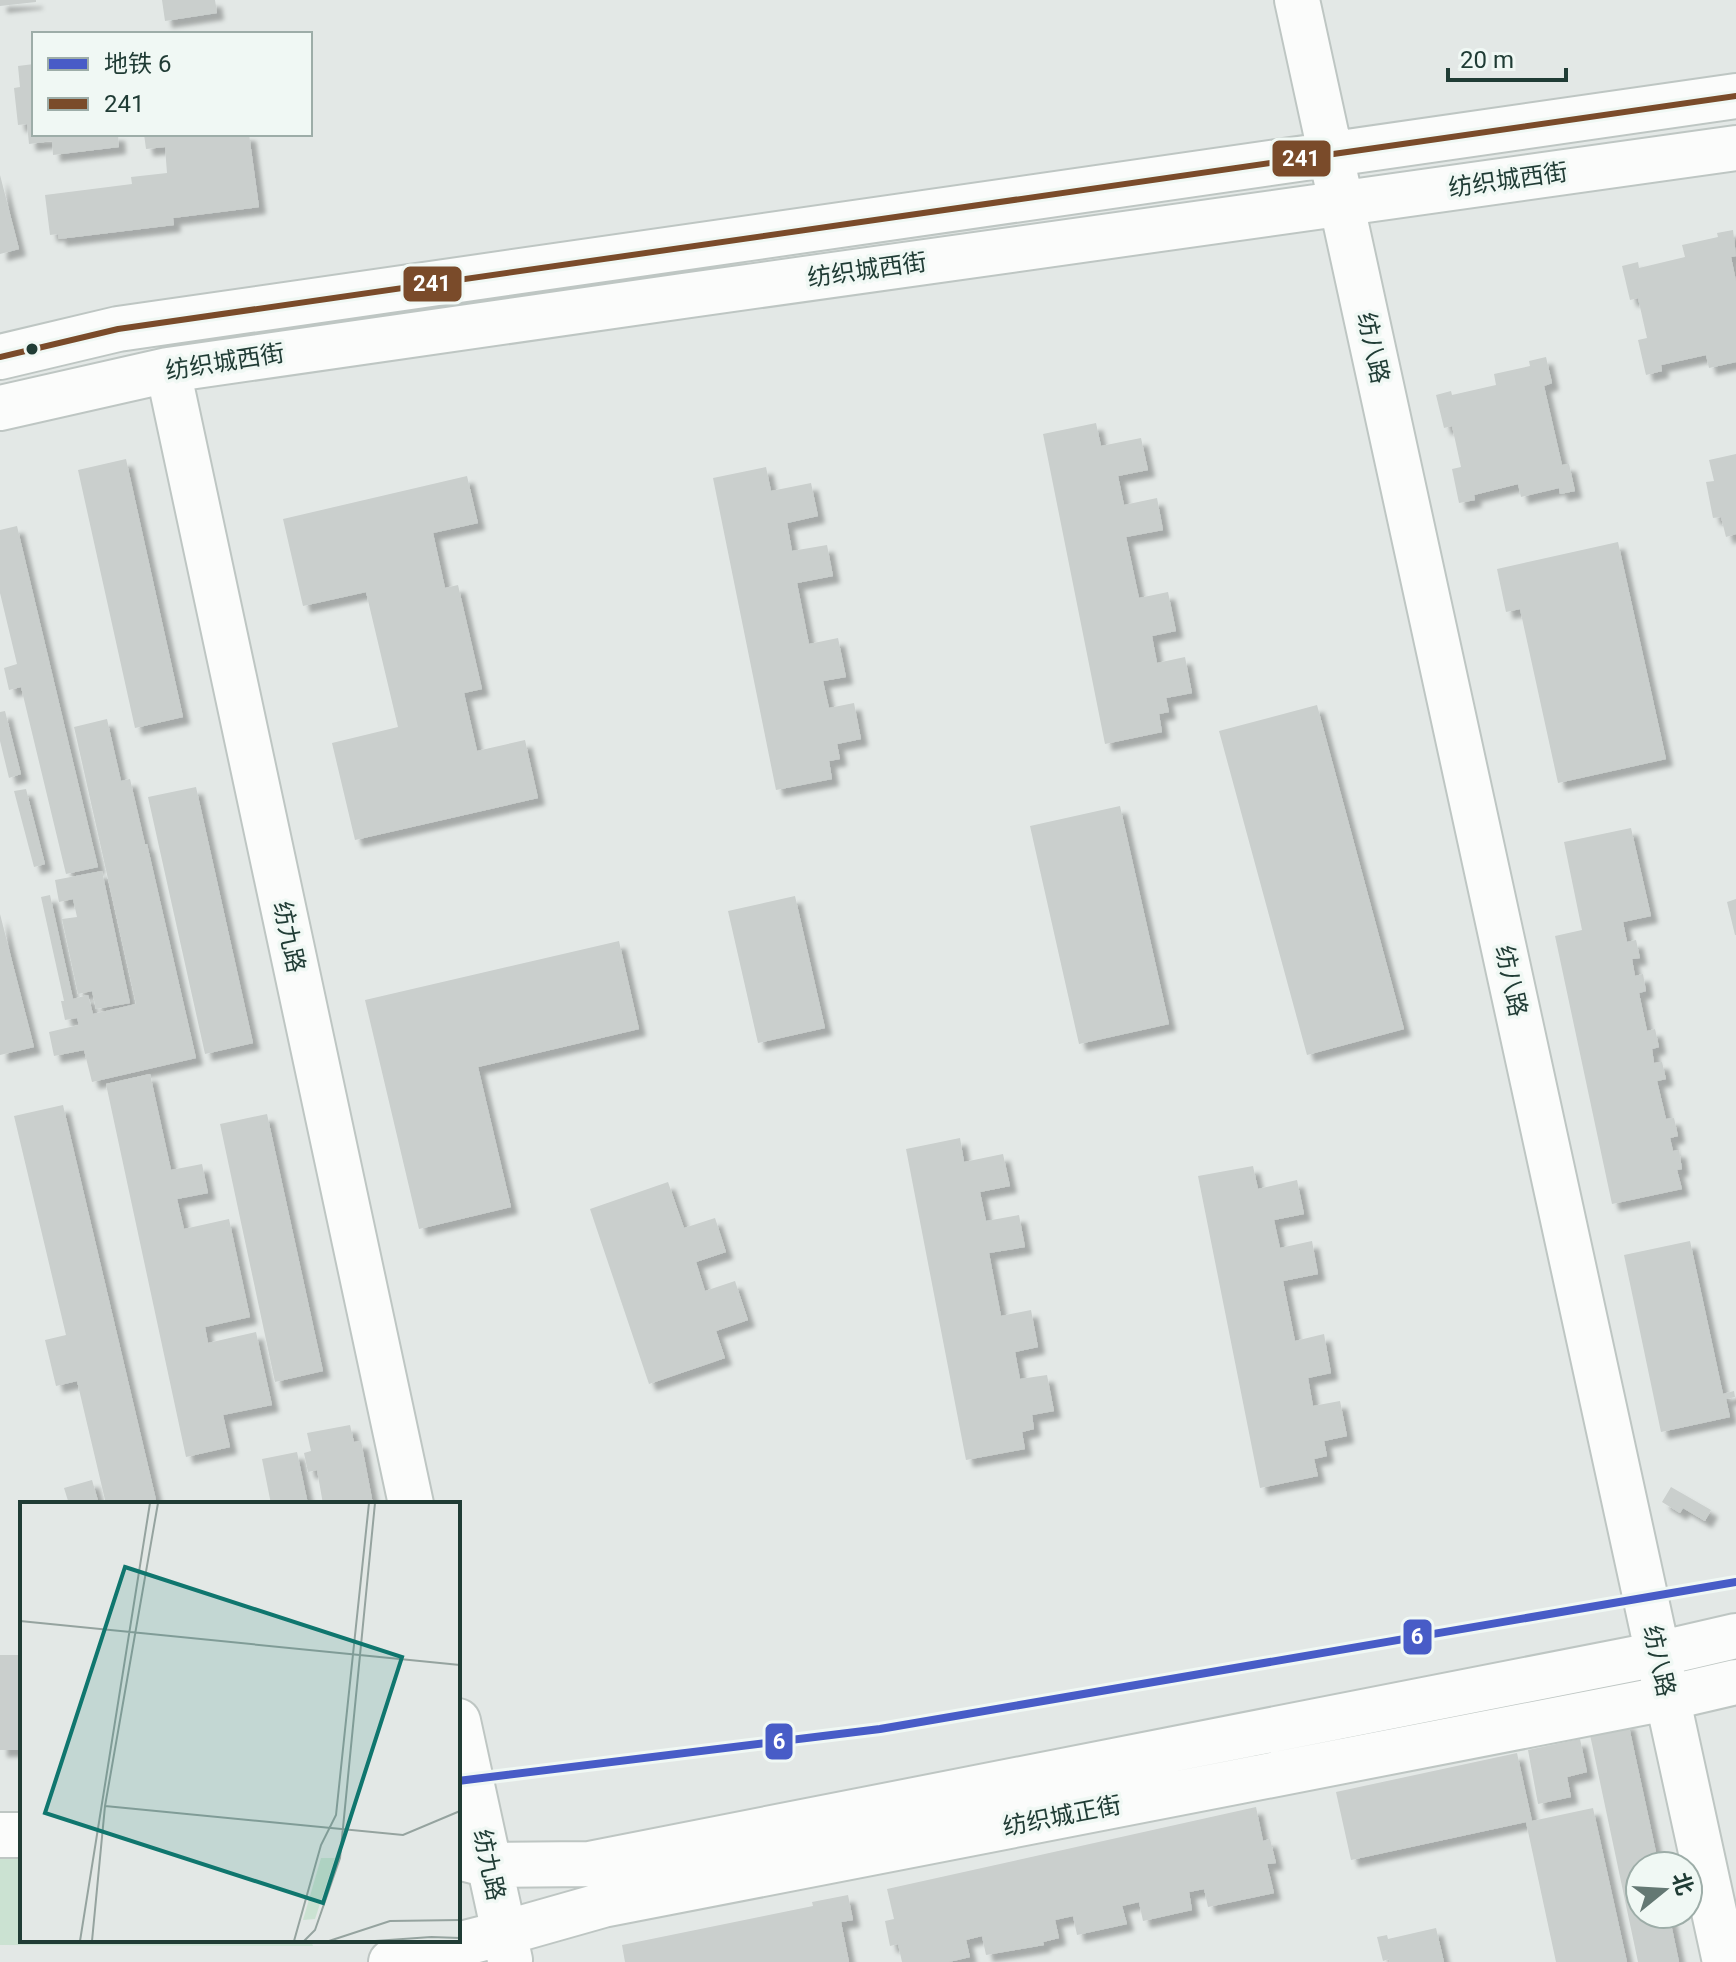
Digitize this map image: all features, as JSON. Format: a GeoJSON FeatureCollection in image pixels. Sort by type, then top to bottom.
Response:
{"type":"FeatureCollection","features":[{"type":"Feature","properties":{"kind":"street","name":"纺八路"},"geometry":{"type":"LineString","coordinates":[[1297,0],[1725,1962]]}},
{"type":"Feature","properties":{"kind":"street","name":"纺织城西街"},"geometry":{"type":"LineString","coordinates":[[0,357],[118,329],[1736,96]]}},
{"type":"Feature","properties":{"kind":"street","name":"纺织城西街"},"geometry":{"type":"LineString","coordinates":[[0,408],[168,370],[1736,148]]}},
{"type":"Feature","properties":{"kind":"street","name":"纺九路"},"geometry":{"type":"LineString","coordinates":[[168,370],[411,1502]]}},
{"type":"Feature","properties":{"kind":"street","name":"纺织城正街"},"geometry":{"type":"LineString","coordinates":[[474,1861],[589,1864],[1658,1654],[1736,1636]]}},
{"type":"Feature","properties":{"kind":"street","name":"纺织城正街"},"geometry":{"type":"LineString","coordinates":[[391,1962],[507,1948],[603,1905],[1736,1682]]}},
{"type":"Feature","properties":{"kind":"street","name":"纺九路"},"geometry":{"type":"LineString","coordinates":[[460,1738],[474,1861],[507,1948]]}},
{"type":"Feature","properties":{"kind":"green space"},"geometry":{"type":"Polygon","coordinates":[[[0,1858],[20,1858],[20,1942],[312,1942],[313,1946],[0,1945],[0,1858]]]}},
{"type":"Feature","properties":{"kind":"building"},"geometry":{"type":"Polygon","coordinates":[[[0,0],[36,0],[36,2],[0,6],[0,0]]]}},
{"type":"Feature","properties":{"kind":"building"},"geometry":{"type":"Polygon","coordinates":[[[162,0],[215,0],[217,13],[165,21],[162,0]]]}},
{"type":"Feature","properties":{"kind":"building"},"geometry":{"type":"Polygon","coordinates":[[[32,64],[32,136],[118,136],[119,147],[53,155],[52,141],[29,144],[27,124],[18,125],[14,88],[20,87],[18,66],[32,64]]]}},
{"type":"Feature","properties":{"kind":"building"},"geometry":{"type":"Polygon","coordinates":[[[144,136],[249,136],[259,207],[173,218],[174,225],[59,239],[58,234],[50,235],[45,195],[132,184],[131,177],[167,173],[165,147],[146,149],[144,136]]]}},
{"type":"Feature","properties":{"kind":"building"},"geometry":{"type":"Polygon","coordinates":[[[0,175],[19,249],[0,254],[0,175]]]}},
{"type":"Feature","properties":{"kind":"building"},"geometry":{"type":"Polygon","coordinates":[[[1733,230],[1736,256],[1731,257],[1736,281],[1736,362],[1709,368],[1706,355],[1661,365],[1662,371],[1646,375],[1638,340],[1647,338],[1638,298],[1630,300],[1622,266],[1638,262],[1639,268],[1685,257],[1682,245],[1718,237],[1717,233],[1733,230]]]}},
{"type":"Feature","properties":{"kind":"building"},"geometry":{"type":"Polygon","coordinates":[[[1546,357],[1552,383],[1544,386],[1562,465],[1569,464],[1575,491],[1560,494],[1559,488],[1521,497],[1518,484],[1474,495],[1475,500],[1459,503],[1452,469],[1461,467],[1452,426],[1444,428],[1436,395],[1451,391],[1452,395],[1496,385],[1494,374],[1530,366],[1529,361],[1546,357]]]}},
{"type":"Feature","properties":{"kind":"building"},"geometry":{"type":"Polygon","coordinates":[[[1096,423],[1101,446],[1141,438],[1148,470],[1118,476],[1124,505],[1157,498],[1163,530],[1126,537],[1139,598],[1168,592],[1176,631],[1152,636],[1157,663],[1185,657],[1192,693],[1166,698],[1169,712],[1159,714],[1162,732],[1105,744],[1043,434],[1096,423]]]}},
{"type":"Feature","properties":{"kind":"building"},"geometry":{"type":"Polygon","coordinates":[[[1736,454],[1736,534],[1726,537],[1721,517],[1713,518],[1706,482],[1714,481],[1709,460],[1736,454]]]}},
{"type":"Feature","properties":{"kind":"building"},"geometry":{"type":"Polygon","coordinates":[[[126,459],[183,717],[135,728],[78,470],[126,459]]]}},
{"type":"Feature","properties":{"kind":"building"},"geometry":{"type":"Polygon","coordinates":[[[766,467],[771,491],[811,483],[818,516],[787,523],[792,551],[827,545],[833,576],[797,583],[809,644],[838,638],[846,677],[823,681],[829,708],[854,703],[861,739],[837,744],[840,759],[829,761],[832,779],[776,790],[713,478],[766,467]]]}},
{"type":"Feature","properties":{"kind":"building"},"geometry":{"type":"Polygon","coordinates":[[[467,476],[478,523],[433,533],[445,588],[458,585],[482,689],[464,693],[477,751],[525,740],[538,798],[355,840],[332,743],[398,727],[366,592],[303,606],[283,519],[467,476]]]}},
{"type":"Feature","properties":{"kind":"building"},"geometry":{"type":"Polygon","coordinates":[[[17,526],[98,867],[66,874],[21,687],[9,690],[4,668],[17,664],[0,593],[0,530],[17,526]]]}},
{"type":"Feature","properties":{"kind":"building"},"geometry":{"type":"Polygon","coordinates":[[[1618,542],[1666,759],[1558,783],[1520,609],[1506,612],[1497,569],[1618,542]]]}},
{"type":"Feature","properties":{"kind":"building"},"geometry":{"type":"Polygon","coordinates":[[[1317,705],[1404,1029],[1307,1055],[1219,731],[1317,705]]]}},
{"type":"Feature","properties":{"kind":"building"},"geometry":{"type":"Polygon","coordinates":[[[5,711],[21,774],[9,778],[0,741],[0,712],[5,711]]]}},
{"type":"Feature","properties":{"kind":"building"},"geometry":{"type":"Polygon","coordinates":[[[107,719],[121,781],[130,779],[196,1058],[92,1082],[84,1050],[54,1056],[49,1032],[79,1025],[77,1018],[65,1020],[61,1001],[64,1001],[41,897],[50,895],[73,999],[88,995],[93,1014],[136,1004],[74,727],[107,719]]]}},
{"type":"Feature","properties":{"kind":"building"},"geometry":{"type":"Polygon","coordinates":[[[196,787],[253,1043],[205,1054],[148,797],[196,787]]]}},
{"type":"Feature","properties":{"kind":"building"},"geometry":{"type":"Polygon","coordinates":[[[26,789],[45,864],[34,867],[14,791],[26,789]]]}},
{"type":"Feature","properties":{"kind":"building"},"geometry":{"type":"Polygon","coordinates":[[[1120,806],[1169,1024],[1079,1044],[1030,826],[1120,806]]]}},
{"type":"Feature","properties":{"kind":"building"},"geometry":{"type":"Polygon","coordinates":[[[1631,828],[1651,916],[1623,922],[1627,942],[1636,940],[1640,958],[1632,959],[1635,976],[1643,974],[1646,991],[1639,993],[1647,1031],[1655,1029],[1659,1047],[1652,1049],[1654,1063],[1662,1062],[1666,1079],[1657,1081],[1666,1119],[1674,1118],[1678,1136],[1670,1138],[1673,1151],[1679,1150],[1682,1169],[1677,1170],[1682,1189],[1612,1204],[1555,936],[1582,930],[1564,842],[1631,828]]]}},
{"type":"Feature","properties":{"kind":"building"},"geometry":{"type":"Polygon","coordinates":[[[102,871],[130,1003],[96,1009],[92,991],[78,994],[62,919],[77,917],[73,899],[59,902],[55,880],[102,871]]]}},
{"type":"Feature","properties":{"kind":"building"},"geometry":{"type":"Polygon","coordinates":[[[795,896],[825,1028],[758,1043],[728,911],[795,896]]]}},
{"type":"Feature","properties":{"kind":"building"},"geometry":{"type":"Polygon","coordinates":[[[1736,899],[1736,935],[1735,935],[1727,902],[1736,899]]]}},
{"type":"Feature","properties":{"kind":"building"},"geometry":{"type":"Polygon","coordinates":[[[0,914],[34,1047],[0,1055],[0,914]]]}},
{"type":"Feature","properties":{"kind":"building"},"geometry":{"type":"Polygon","coordinates":[[[619,941],[639,1029],[478,1067],[511,1207],[419,1229],[365,1000],[619,941]]]}},
{"type":"Feature","properties":{"kind":"building"},"geometry":{"type":"Polygon","coordinates":[[[150,1074],[171,1170],[202,1164],[208,1193],[177,1199],[184,1229],[229,1219],[250,1317],[205,1327],[208,1343],[256,1332],[272,1405],[223,1415],[230,1447],[186,1457],[106,1084],[150,1074]]]}},
{"type":"Feature","properties":{"kind":"building"},"geometry":{"type":"Polygon","coordinates":[[[63,1105],[157,1502],[106,1502],[77,1381],[56,1386],[45,1340],[66,1335],[14,1116],[63,1105]]]}},
{"type":"Feature","properties":{"kind":"building"},"geometry":{"type":"Polygon","coordinates":[[[267,1114],[323,1371],[275,1382],[220,1124],[267,1114]]]}},
{"type":"Feature","properties":{"kind":"building"},"geometry":{"type":"Polygon","coordinates":[[[960,1138],[964,1162],[1003,1154],[1010,1186],[980,1192],[986,1221],[1019,1215],[1025,1247],[989,1253],[1001,1316],[1031,1310],[1038,1347],[1015,1352],[1020,1379],[1047,1375],[1054,1411],[1032,1415],[1034,1429],[1022,1432],[1025,1449],[966,1460],[906,1149],[960,1138]]]}},
{"type":"Feature","properties":{"kind":"building"},"geometry":{"type":"Polygon","coordinates":[[[1253,1166],[1258,1189],[1297,1180],[1304,1214],[1274,1220],[1280,1248],[1312,1241],[1318,1274],[1283,1281],[1295,1341],[1324,1334],[1331,1373],[1308,1378],[1313,1406],[1340,1401],[1347,1436],[1324,1441],[1327,1456],[1314,1459],[1318,1476],[1260,1488],[1198,1176],[1253,1166]]]}},
{"type":"Feature","properties":{"kind":"building"},"geometry":{"type":"Polygon","coordinates":[[[668,1182],[684,1228],[715,1218],[726,1252],[696,1262],[705,1291],[735,1281],[748,1320],[716,1331],[725,1358],[649,1384],[590,1209],[668,1182]]]}},
{"type":"Feature","properties":{"kind":"building"},"geometry":{"type":"Polygon","coordinates":[[[1690,1241],[1723,1394],[1734,1391],[1735,1397],[1726,1399],[1730,1417],[1661,1432],[1624,1255],[1690,1241]]]}},
{"type":"Feature","properties":{"kind":"building"},"geometry":{"type":"Polygon","coordinates":[[[350,1425],[354,1442],[361,1441],[373,1502],[323,1502],[317,1470],[308,1472],[304,1453],[311,1451],[307,1433],[350,1425]]]}},
{"type":"Feature","properties":{"kind":"building"},"geometry":{"type":"Polygon","coordinates":[[[297,1452],[308,1502],[271,1502],[262,1459],[297,1452]]]}},
{"type":"Feature","properties":{"kind":"building"},"geometry":{"type":"Polygon","coordinates":[[[92,1480],[98,1502],[68,1502],[64,1488],[92,1480]]]}},
{"type":"Feature","properties":{"kind":"building"},"geometry":{"type":"Polygon","coordinates":[[[1671,1487],[1711,1510],[1705,1521],[1683,1508],[1680,1513],[1662,1502],[1671,1487]]]}},
{"type":"Feature","properties":{"kind":"building"},"geometry":{"type":"Polygon","coordinates":[[[0,1655],[20,1655],[20,1750],[0,1750],[0,1655]]]}},
{"type":"Feature","properties":{"kind":"building"},"geometry":{"type":"Polygon","coordinates":[[[1628,1722],[1656,1850],[1624,1850],[1624,1896],[1589,1730],[1628,1722]]]}},
{"type":"Feature","properties":{"kind":"building"},"geometry":{"type":"Polygon","coordinates":[[[1580,1739],[1587,1772],[1567,1777],[1571,1797],[1538,1804],[1528,1750],[1580,1739]]]}},
{"type":"Feature","properties":{"kind":"building"},"geometry":{"type":"Polygon","coordinates":[[[1517,1753],[1532,1821],[1593,1808],[1627,1962],[1556,1962],[1526,1822],[1351,1860],[1336,1792],[1517,1753]]]}},
{"type":"Feature","properties":{"kind":"building"},"geometry":{"type":"Polygon","coordinates":[[[1256,1807],[1263,1841],[1270,1839],[1276,1863],[1267,1864],[1274,1893],[1208,1907],[1204,1889],[1189,1892],[1192,1910],[1143,1921],[1139,1902],[1122,1906],[1127,1924],[1077,1935],[1073,1916],[1055,1920],[1059,1938],[1043,1942],[1044,1945],[986,1955],[982,1936],[966,1940],[970,1957],[949,1962],[902,1962],[898,1944],[890,1946],[885,1921],[894,1919],[887,1889],[1256,1807]]]}},
{"type":"Feature","properties":{"kind":"building"},"geometry":{"type":"Polygon","coordinates":[[[848,1895],[853,1920],[841,1922],[849,1962],[625,1962],[622,1945],[813,1906],[812,1902],[848,1895]]]}},
{"type":"Feature","properties":{"kind":"building"},"geometry":{"type":"Polygon","coordinates":[[[1436,1928],[1444,1962],[1383,1961],[1377,1937],[1387,1935],[1388,1939],[1436,1928]]]}},
{"type":"Feature","properties":{"kind":"building"},"geometry":{"type":"Polygon","coordinates":[[[1631,1930],[1672,1930],[1679,1962],[1638,1962],[1631,1930]]]}},
{"type":"Feature","properties":{"kind":"metro line","name":"6"},"geometry":{"type":"LineString","coordinates":[[460,1781],[880,1729],[1736,1582]]}},
{"type":"Feature","properties":{"kind":"transit line","name":"241"},"geometry":{"type":"LineString","coordinates":[[0,357],[118,329],[1736,96]]}}]}
